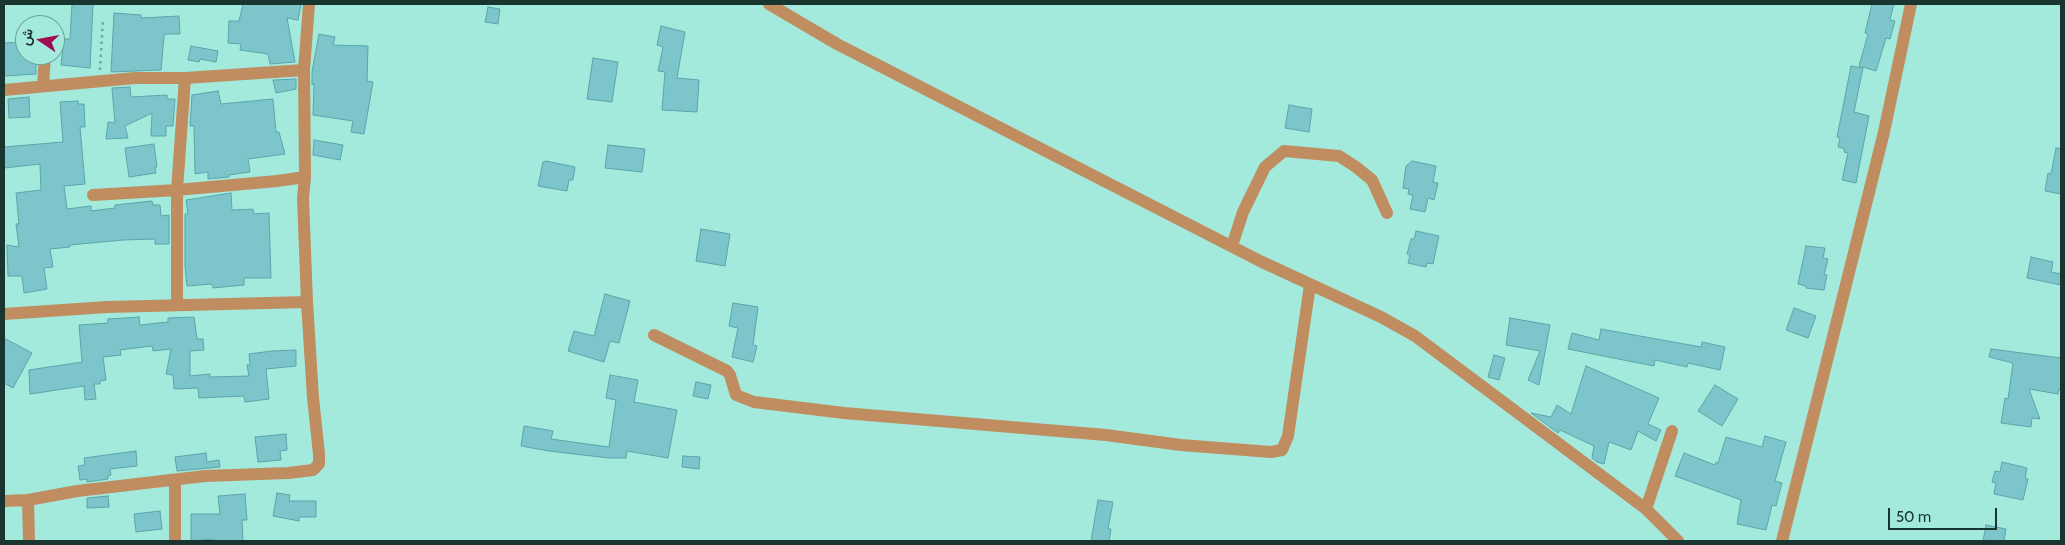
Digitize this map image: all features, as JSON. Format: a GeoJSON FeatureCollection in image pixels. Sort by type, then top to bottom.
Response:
{"type":"FeatureCollection","features":[{"type":"Feature","properties":{"kind":"street"},"geometry":{"type":"LineString","coordinates":[[4,501],[28,500],[76,490],[204,476],[288,473],[314,470],[319,464],[320,454],[313,398],[307,302],[304,198],[304,70],[309,4]]}},
{"type":"Feature","properties":{"kind":"street"},"geometry":{"type":"LineString","coordinates":[[769,4],[837,44],[1232,246],[1382,317],[1420,340],[1646,509],[1678,541]]}},
{"type":"Feature","properties":{"kind":"street"},"geometry":{"type":"LineString","coordinates":[[1782,541],[1884,132],[1911,4]]}},
{"type":"Feature","properties":{"kind":"street"},"geometry":{"type":"LineString","coordinates":[[43,86],[44,65]]}},
{"type":"Feature","properties":{"kind":"street"},"geometry":{"type":"LineString","coordinates":[[4,90],[135,78],[185,78],[304,70]]}},
{"type":"Feature","properties":{"kind":"street"},"geometry":{"type":"LineString","coordinates":[[177,304],[177,190],[185,78]]}},
{"type":"Feature","properties":{"kind":"street"},"geometry":{"type":"LineString","coordinates":[[1232,246],[1243,212],[1265,167],[1284,151],[1339,156],[1372,180],[1387,213]]}},
{"type":"Feature","properties":{"kind":"street"},"geometry":{"type":"LineString","coordinates":[[93,195],[177,190],[305,177]]}},
{"type":"Feature","properties":{"kind":"street"},"geometry":{"type":"LineString","coordinates":[[654,336],[726,371],[730,375],[736,396],[754,402],[844,413],[1271,452],[1282,450],[1288,436],[1310,284]]}},
{"type":"Feature","properties":{"kind":"street"},"geometry":{"type":"LineString","coordinates":[[4,314],[177,304],[307,302]]}},
{"type":"Feature","properties":{"kind":"street"},"geometry":{"type":"LineString","coordinates":[[1646,509],[1672,431]]}},
{"type":"Feature","properties":{"kind":"street"},"geometry":{"type":"LineString","coordinates":[[175,480],[175,541]]}},
{"type":"Feature","properties":{"kind":"street"},"geometry":{"type":"LineString","coordinates":[[28,500],[29,541]]}},
{"type":"Feature","properties":{"kind":"path"},"geometry":{"type":"LineString","coordinates":[[99,81],[103,18]]}},
{"type":"Feature","properties":{"kind":"building"},"geometry":{"type":"Polygon","coordinates":[[[72,4],[93,4],[90,68],[61,65],[65,65],[65,39],[70,39],[72,4]]]}},
{"type":"Feature","properties":{"kind":"building"},"geometry":{"type":"Polygon","coordinates":[[[243,4],[301,4],[298,20],[287,18],[295,62],[270,64],[268,54],[240,50],[241,44],[228,43],[229,21],[239,21],[243,4]]]}},
{"type":"Feature","properties":{"kind":"building"},"geometry":{"type":"Polygon","coordinates":[[[1872,4],[1894,4],[1890,20],[1895,21],[1890,39],[1886,38],[1876,71],[1859,66],[1868,34],[1865,33],[1872,4]]]}},
{"type":"Feature","properties":{"kind":"building"},"geometry":{"type":"Polygon","coordinates":[[[488,7],[500,9],[498,24],[485,22],[488,7]]]}},
{"type":"Feature","properties":{"kind":"building"},"geometry":{"type":"Polygon","coordinates":[[[114,13],[141,15],[141,18],[179,16],[180,34],[165,34],[164,36],[161,70],[111,72],[114,13]]]}},
{"type":"Feature","properties":{"kind":"building"},"geometry":{"type":"Polygon","coordinates":[[[661,26],[685,32],[677,78],[699,80],[697,112],[662,110],[665,72],[658,71],[663,47],[657,45],[661,26]]]}},
{"type":"Feature","properties":{"kind":"building"},"geometry":{"type":"Polygon","coordinates":[[[319,34],[335,37],[333,45],[368,46],[367,81],[373,82],[364,134],[351,132],[353,121],[313,115],[314,84],[312,85],[312,72],[319,34]]]}},
{"type":"Feature","properties":{"kind":"building"},"geometry":{"type":"Polygon","coordinates":[[[15,42],[15,65],[36,65],[36,74],[4,76],[4,43],[15,42]]]}},
{"type":"Feature","properties":{"kind":"building"},"geometry":{"type":"Polygon","coordinates":[[[191,46],[218,51],[216,62],[200,59],[199,62],[188,60],[191,46]]]}},
{"type":"Feature","properties":{"kind":"building"},"geometry":{"type":"Polygon","coordinates":[[[593,58],[618,62],[612,102],[587,99],[593,58]]]}},
{"type":"Feature","properties":{"kind":"building"},"geometry":{"type":"Polygon","coordinates":[[[1851,66],[1863,68],[1854,112],[1869,116],[1856,183],[1842,180],[1848,153],[1844,152],[1845,149],[1838,147],[1840,138],[1837,137],[1851,66]]]}},
{"type":"Feature","properties":{"kind":"building"},"geometry":{"type":"Polygon","coordinates":[[[296,79],[296,89],[276,93],[273,80],[296,79]]]}},
{"type":"Feature","properties":{"kind":"building"},"geometry":{"type":"Polygon","coordinates":[[[130,87],[131,97],[167,95],[167,99],[175,99],[173,126],[166,126],[166,136],[151,136],[152,113],[125,126],[128,138],[106,139],[108,122],[115,123],[112,88],[130,87]]]}},
{"type":"Feature","properties":{"kind":"building"},"geometry":{"type":"Polygon","coordinates":[[[218,91],[221,104],[273,99],[276,132],[279,132],[285,154],[248,159],[250,172],[229,175],[229,177],[208,179],[208,172],[195,174],[194,126],[190,126],[192,95],[218,91]]]}},
{"type":"Feature","properties":{"kind":"building"},"geometry":{"type":"Polygon","coordinates":[[[29,97],[30,117],[9,118],[8,99],[29,97]]]}},
{"type":"Feature","properties":{"kind":"building"},"geometry":{"type":"Polygon","coordinates":[[[78,101],[78,104],[84,104],[85,127],[80,127],[85,184],[64,186],[67,209],[91,206],[91,211],[115,208],[115,205],[152,201],[153,205],[160,205],[161,216],[169,215],[169,244],[155,244],[155,239],[123,240],[70,245],[70,247],[50,249],[53,267],[44,268],[47,289],[24,293],[22,276],[8,276],[7,245],[19,247],[16,224],[19,224],[16,193],[41,190],[40,164],[4,168],[4,147],[63,142],[60,102],[78,101]]]}},
{"type":"Feature","properties":{"kind":"building"},"geometry":{"type":"Polygon","coordinates":[[[1289,105],[1312,109],[1309,132],[1285,128],[1289,105]]]}},
{"type":"Feature","properties":{"kind":"building"},"geometry":{"type":"Polygon","coordinates":[[[314,140],[343,145],[340,160],[313,155],[314,140]]]}},
{"type":"Feature","properties":{"kind":"building"},"geometry":{"type":"Polygon","coordinates":[[[154,144],[156,173],[129,177],[125,148],[154,144]]]}},
{"type":"Feature","properties":{"kind":"building"},"geometry":{"type":"Polygon","coordinates":[[[608,145],[645,149],[642,172],[605,168],[608,145]]]}},
{"type":"Feature","properties":{"kind":"building"},"geometry":{"type":"Polygon","coordinates":[[[2056,148],[2061,149],[2061,194],[2045,191],[2048,173],[2051,174],[2056,148]]]}},
{"type":"Feature","properties":{"kind":"building"},"geometry":{"type":"Polygon","coordinates":[[[1412,161],[1436,166],[1433,182],[1438,183],[1434,200],[1428,198],[1425,212],[1410,209],[1413,195],[1408,194],[1409,189],[1403,188],[1406,166],[1412,161]]]}},
{"type":"Feature","properties":{"kind":"building"},"geometry":{"type":"Polygon","coordinates":[[[543,162],[575,167],[573,180],[569,180],[567,191],[538,186],[543,162]]]}},
{"type":"Feature","properties":{"kind":"building"},"geometry":{"type":"Polygon","coordinates":[[[231,193],[232,210],[253,209],[254,214],[269,213],[271,278],[244,278],[244,285],[213,288],[212,284],[187,286],[185,214],[188,214],[186,200],[231,193]]]}},
{"type":"Feature","properties":{"kind":"building"},"geometry":{"type":"Polygon","coordinates":[[[701,229],[730,234],[725,266],[696,261],[701,229]]]}},
{"type":"Feature","properties":{"kind":"building"},"geometry":{"type":"Polygon","coordinates":[[[1416,231],[1439,236],[1433,264],[1427,263],[1426,267],[1408,263],[1410,255],[1407,254],[1411,239],[1414,239],[1416,231]]]}},
{"type":"Feature","properties":{"kind":"building"},"geometry":{"type":"Polygon","coordinates":[[[1806,246],[1825,248],[1823,258],[1828,259],[1824,275],[1827,275],[1824,290],[1806,288],[1806,286],[1798,284],[1806,246]]]}},
{"type":"Feature","properties":{"kind":"building"},"geometry":{"type":"Polygon","coordinates":[[[2031,257],[2053,262],[2051,272],[2061,274],[2061,285],[2027,278],[2031,257]]]}},
{"type":"Feature","properties":{"kind":"building"},"geometry":{"type":"Polygon","coordinates":[[[605,294],[630,301],[619,343],[610,341],[604,362],[568,351],[574,331],[594,336],[605,294]]]}},
{"type":"Feature","properties":{"kind":"building"},"geometry":{"type":"Polygon","coordinates":[[[733,303],[758,307],[753,345],[757,346],[753,362],[732,357],[738,328],[729,326],[733,303]]]}},
{"type":"Feature","properties":{"kind":"building"},"geometry":{"type":"Polygon","coordinates":[[[1794,308],[1816,316],[1808,338],[1786,330],[1794,308]]]}},
{"type":"Feature","properties":{"kind":"building"},"geometry":{"type":"Polygon","coordinates":[[[139,317],[140,325],[168,322],[168,318],[194,317],[197,339],[203,339],[204,350],[190,351],[190,376],[210,374],[210,377],[249,376],[247,365],[250,365],[249,354],[272,351],[296,350],[296,366],[266,369],[269,399],[245,402],[244,396],[199,398],[198,388],[174,389],[173,375],[166,374],[171,349],[153,351],[152,346],[120,350],[121,355],[103,357],[106,380],[100,381],[100,384],[94,384],[96,399],[85,400],[84,386],[30,394],[29,370],[82,362],[79,325],[108,323],[108,319],[139,317]]]}},
{"type":"Feature","properties":{"kind":"building"},"geometry":{"type":"Polygon","coordinates":[[[1510,318],[1550,325],[1539,385],[1528,380],[1540,351],[1506,345],[1510,318]]]}},
{"type":"Feature","properties":{"kind":"building"},"geometry":{"type":"Polygon","coordinates":[[[1601,329],[1701,347],[1702,342],[1725,347],[1720,370],[1688,363],[1687,367],[1655,360],[1654,366],[1568,349],[1572,333],[1599,340],[1601,329]]]}},
{"type":"Feature","properties":{"kind":"building"},"geometry":{"type":"Polygon","coordinates":[[[4,338],[32,353],[13,388],[4,383],[4,338]]]}},
{"type":"Feature","properties":{"kind":"building"},"geometry":{"type":"Polygon","coordinates":[[[1991,349],[2061,358],[2061,390],[2059,389],[2058,394],[2029,389],[2040,419],[2032,418],[2031,427],[2001,423],[2005,398],[2008,399],[2013,363],[1989,357],[1991,349]]]}},
{"type":"Feature","properties":{"kind":"building"},"geometry":{"type":"Polygon","coordinates":[[[1494,355],[1505,358],[1499,380],[1488,377],[1494,355]]]}},
{"type":"Feature","properties":{"kind":"building"},"geometry":{"type":"Polygon","coordinates":[[[1586,366],[1659,398],[1648,424],[1661,430],[1656,441],[1638,431],[1631,450],[1609,442],[1604,464],[1592,458],[1594,446],[1560,430],[1558,433],[1531,413],[1551,417],[1557,405],[1571,414],[1586,366]]]}},
{"type":"Feature","properties":{"kind":"building"},"geometry":{"type":"Polygon","coordinates":[[[610,375],[638,380],[634,402],[677,410],[668,458],[627,451],[626,458],[609,458],[521,446],[524,426],[553,431],[551,439],[609,447],[616,400],[606,398],[610,375]]]}},
{"type":"Feature","properties":{"kind":"building"},"geometry":{"type":"Polygon","coordinates":[[[696,382],[711,385],[708,399],[693,396],[696,382]]]}},
{"type":"Feature","properties":{"kind":"building"},"geometry":{"type":"Polygon","coordinates":[[[1715,385],[1738,399],[1722,426],[1698,411],[1715,385]]]}},
{"type":"Feature","properties":{"kind":"building"},"geometry":{"type":"Polygon","coordinates":[[[286,434],[287,450],[280,451],[281,460],[258,462],[255,437],[286,434]]]}},
{"type":"Feature","properties":{"kind":"building"},"geometry":{"type":"Polygon","coordinates":[[[1765,436],[1786,442],[1775,481],[1782,483],[1776,506],[1772,505],[1766,530],[1737,524],[1741,500],[1675,476],[1684,453],[1715,465],[1716,462],[1718,463],[1726,437],[1762,447],[1765,436]]]}},
{"type":"Feature","properties":{"kind":"building"},"geometry":{"type":"Polygon","coordinates":[[[136,451],[137,466],[110,469],[111,475],[108,476],[108,479],[87,482],[87,479],[80,480],[78,466],[85,465],[84,458],[136,451]]]}},
{"type":"Feature","properties":{"kind":"building"},"geometry":{"type":"Polygon","coordinates":[[[206,453],[207,462],[219,460],[220,467],[177,471],[175,457],[206,453]]]}},
{"type":"Feature","properties":{"kind":"building"},"geometry":{"type":"Polygon","coordinates":[[[683,456],[700,457],[699,469],[682,467],[683,456]]]}},
{"type":"Feature","properties":{"kind":"building"},"geometry":{"type":"Polygon","coordinates":[[[2002,462],[2027,468],[2025,478],[2028,479],[2023,500],[1994,494],[1996,483],[1992,482],[1995,471],[2000,472],[2002,462]]]}},
{"type":"Feature","properties":{"kind":"building"},"geometry":{"type":"Polygon","coordinates":[[[277,493],[290,495],[289,501],[316,501],[316,517],[299,517],[299,521],[273,516],[277,493]]]}},
{"type":"Feature","properties":{"kind":"building"},"geometry":{"type":"Polygon","coordinates":[[[245,494],[247,520],[242,520],[243,541],[214,541],[214,539],[191,541],[191,514],[220,514],[218,496],[245,494]]]}},
{"type":"Feature","properties":{"kind":"building"},"geometry":{"type":"Polygon","coordinates":[[[108,496],[109,507],[87,508],[87,498],[108,496]]]}},
{"type":"Feature","properties":{"kind":"building"},"geometry":{"type":"Polygon","coordinates":[[[1098,500],[1113,502],[1108,529],[1111,529],[1109,541],[1091,541],[1098,500]]]}},
{"type":"Feature","properties":{"kind":"building"},"geometry":{"type":"Polygon","coordinates":[[[160,511],[162,529],[136,532],[134,514],[160,511]]]}},
{"type":"Feature","properties":{"kind":"building"},"geometry":{"type":"Polygon","coordinates":[[[1986,525],[2006,529],[2004,541],[1983,541],[1986,525]]]}}]}
